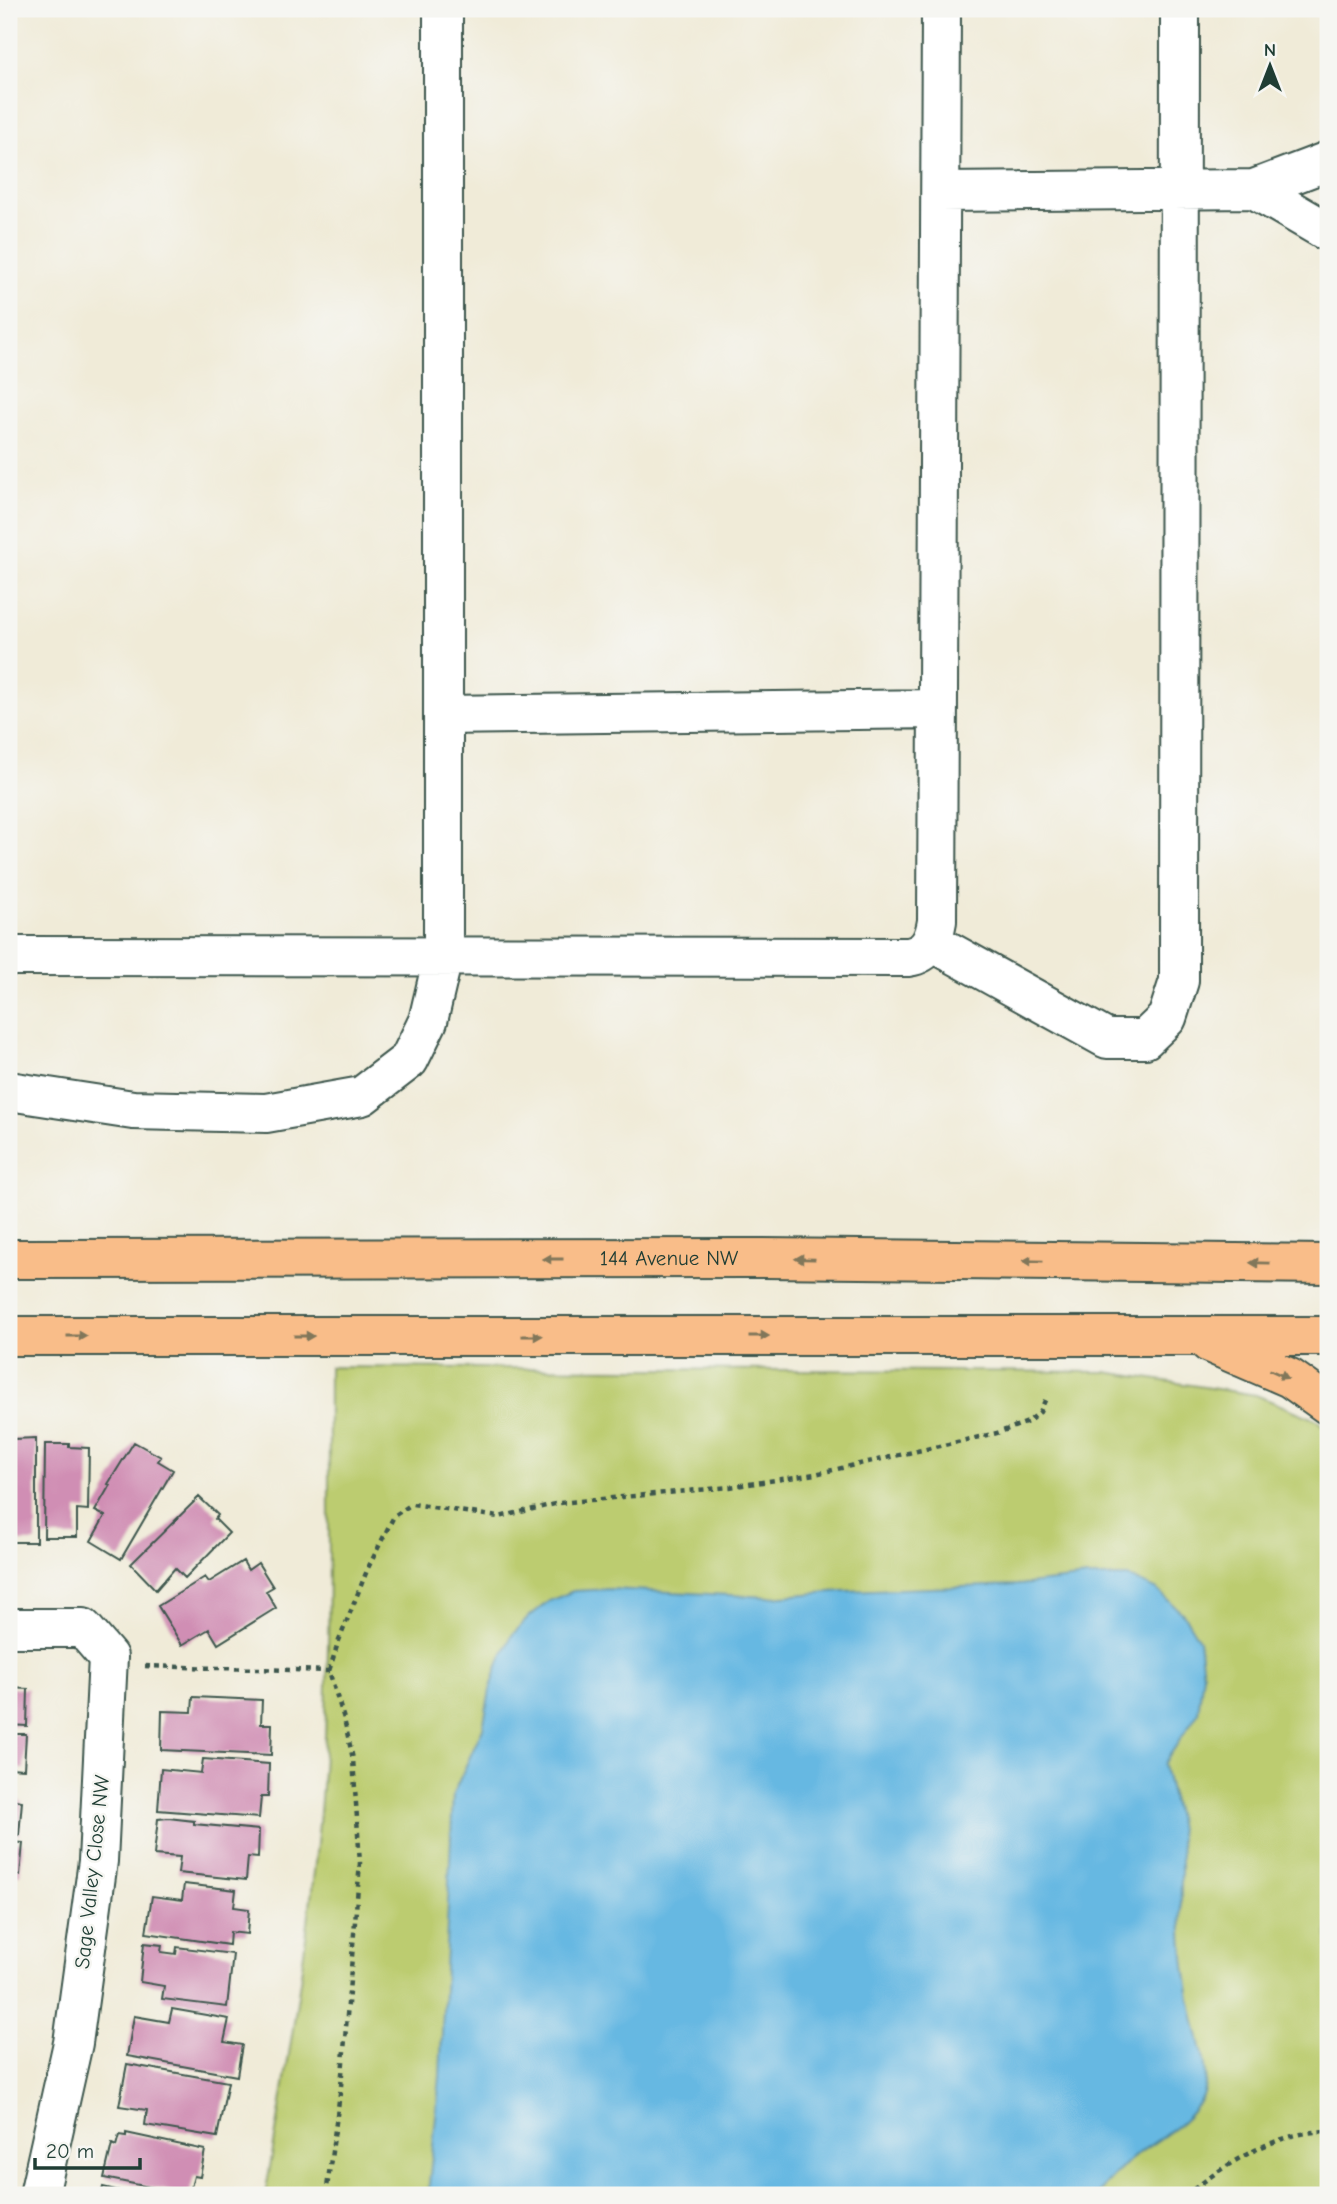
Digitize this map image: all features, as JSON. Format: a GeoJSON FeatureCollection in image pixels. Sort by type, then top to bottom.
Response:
{"type":"FeatureCollection","features":[{"type":"Feature","properties":{"kind":"main road","name":"144 Avenue NW"},"geometry":{"type":"LineString","coordinates":[[9,1259],[764,1258],[1328,1264]]}},
{"type":"Feature","properties":{"kind":"main road"},"geometry":{"type":"LineString","coordinates":[[9,1336],[1328,1336]]}},
{"type":"Feature","properties":{"kind":"main road"},"geometry":{"type":"LineString","coordinates":[[1195,1336],[1290,1378],[1328,1405]]}},
{"type":"Feature","properties":{"kind":"street"},"geometry":{"type":"LineString","coordinates":[[9,1091],[133,1110],[266,1113],[362,1096],[409,1060],[428,1021],[443,957],[443,9]]}},
{"type":"Feature","properties":{"kind":"street"},"geometry":{"type":"LineString","coordinates":[[9,956],[908,957],[918,956],[932,942],[937,920],[941,9]]}},
{"type":"Feature","properties":{"kind":"street"},"geometry":{"type":"LineString","coordinates":[[932,942],[1107,1039],[1145,1039],[1167,1018],[1180,981],[1180,9]]}},
{"type":"Feature","properties":{"kind":"street"},"geometry":{"type":"LineString","coordinates":[[941,192],[1254,189],[1328,161]]}},
{"type":"Feature","properties":{"kind":"street"},"geometry":{"type":"LineString","coordinates":[[1254,189],[1328,232]]}},
{"type":"Feature","properties":{"kind":"street"},"geometry":{"type":"LineString","coordinates":[[443,715],[938,709]]}},
{"type":"Feature","properties":{"kind":"street"},"geometry":{"type":"LineString","coordinates":[[9,1628],[83,1628],[108,1657]]}},
{"type":"Feature","properties":{"kind":"street","name":"Sage Valley Close NW"},"geometry":{"type":"LineString","coordinates":[[39,2195],[73,2043],[98,1861],[108,1657]]}},
{"type":"Feature","properties":{"kind":"path"},"geometry":{"type":"LineString","coordinates":[[327,2195],[341,2086],[360,1863],[353,1759],[329,1671],[373,1558],[394,1516],[412,1504],[499,1517],[559,1503],[730,1486],[815,1474],[997,1433],[1028,1422],[1040,1412],[1046,1398]]}},
{"type":"Feature","properties":{"kind":"path"},"geometry":{"type":"LineString","coordinates":[[108,1657],[140,1666],[329,1671]]}},
{"type":"Feature","properties":{"kind":"path"},"geometry":{"type":"LineString","coordinates":[[1186,2195],[1207,2178],[1248,2154],[1296,2134],[1328,2131]]}},
{"type":"Feature","properties":{"kind":"green space"},"geometry":{"type":"Polygon","coordinates":[[[329,1367],[1106,1372],[1256,1395],[1317,1420],[1328,1431],[1328,2195],[265,2195],[301,1976],[322,1785],[329,1606],[329,1367]]]}},
{"type":"Feature","properties":{"kind":"water"},"geometry":{"type":"Polygon","coordinates":[[[1087,1577],[1128,1577],[1156,1589],[1184,1615],[1199,1640],[1203,1674],[1198,1713],[1164,1764],[1180,1841],[1186,1969],[1206,2071],[1201,2098],[1187,2117],[1129,2161],[1096,2195],[428,2195],[440,2076],[453,1794],[483,1728],[490,1690],[500,1660],[512,1635],[530,1616],[549,1601],[573,1591],[610,1589],[770,1597],[842,1591],[1019,1585],[1087,1577]]]}},
{"type":"Feature","properties":{"kind":"building"},"geometry":{"type":"Polygon","coordinates":[[[36,1438],[36,1542],[9,1542],[9,1447],[13,1447],[13,1439],[36,1438]]]}},
{"type":"Feature","properties":{"kind":"building"},"geometry":{"type":"Polygon","coordinates":[[[134,1442],[161,1457],[158,1461],[173,1470],[121,1559],[91,1541],[105,1516],[95,1511],[134,1442]]]}},
{"type":"Feature","properties":{"kind":"building"},"geometry":{"type":"Polygon","coordinates":[[[45,1444],[69,1444],[69,1447],[89,1448],[88,1510],[77,1509],[77,1537],[44,1537],[45,1444]]]}},
{"type":"Feature","properties":{"kind":"building"},"geometry":{"type":"Polygon","coordinates":[[[199,1497],[218,1515],[215,1519],[229,1533],[185,1578],[175,1568],[156,1590],[131,1564],[199,1497]]]}},
{"type":"Feature","properties":{"kind":"building"},"geometry":{"type":"Polygon","coordinates":[[[243,1561],[248,1570],[258,1563],[273,1587],[266,1591],[276,1608],[218,1644],[209,1629],[182,1645],[158,1606],[205,1577],[209,1582],[243,1561]]]}},
{"type":"Feature","properties":{"kind":"building"},"geometry":{"type":"Polygon","coordinates":[[[9,1688],[28,1689],[27,1726],[9,1725],[9,1688]]]}},
{"type":"Feature","properties":{"kind":"building"},"geometry":{"type":"Polygon","coordinates":[[[193,1697],[262,1700],[261,1724],[272,1724],[271,1755],[161,1750],[162,1711],[192,1712],[193,1697]]]}},
{"type":"Feature","properties":{"kind":"building"},"geometry":{"type":"Polygon","coordinates":[[[9,1734],[26,1734],[24,1769],[9,1768],[9,1734]]]}},
{"type":"Feature","properties":{"kind":"building"},"geometry":{"type":"Polygon","coordinates":[[[203,1759],[269,1764],[268,1797],[261,1797],[259,1818],[158,1810],[161,1769],[201,1773],[203,1759]]]}},
{"type":"Feature","properties":{"kind":"building"},"geometry":{"type":"Polygon","coordinates":[[[9,1799],[22,1801],[19,1835],[9,1834],[9,1799]]]}},
{"type":"Feature","properties":{"kind":"building"},"geometry":{"type":"Polygon","coordinates":[[[158,1819],[194,1821],[194,1824],[259,1830],[258,1858],[248,1857],[246,1880],[178,1873],[180,1857],[154,1855],[158,1819]]]}},
{"type":"Feature","properties":{"kind":"building"},"geometry":{"type":"Polygon","coordinates":[[[9,1842],[23,1843],[20,1875],[9,1874],[9,1842]]]}},
{"type":"Feature","properties":{"kind":"building"},"geometry":{"type":"Polygon","coordinates":[[[184,1884],[236,1890],[234,1907],[249,1909],[247,1934],[230,1932],[229,1945],[146,1933],[152,1896],[182,1900],[184,1884]]]}},
{"type":"Feature","properties":{"kind":"building"},"geometry":{"type":"Polygon","coordinates":[[[144,1943],[162,1945],[161,1952],[176,1954],[177,1947],[233,1954],[227,2007],[162,1999],[164,1986],[140,1982],[144,1943]]]}},
{"type":"Feature","properties":{"kind":"building"},"geometry":{"type":"Polygon","coordinates":[[[172,2009],[229,2019],[224,2042],[242,2045],[237,2076],[127,2056],[134,2016],[169,2022],[172,2009]]]}},
{"type":"Feature","properties":{"kind":"building"},"geometry":{"type":"Polygon","coordinates":[[[127,2064],[228,2082],[217,2137],[145,2125],[147,2110],[119,2106],[127,2064]]]}},
{"type":"Feature","properties":{"kind":"building"},"geometry":{"type":"Polygon","coordinates":[[[126,2133],[205,2150],[200,2177],[194,2176],[189,2195],[104,2178],[112,2144],[116,2146],[119,2135],[126,2136],[126,2133]]]}},
{"type":"Feature","properties":{"kind":"building"},"geometry":{"type":"Polygon","coordinates":[[[103,2187],[133,2194],[133,2195],[101,2195],[103,2187]]]}}]}
